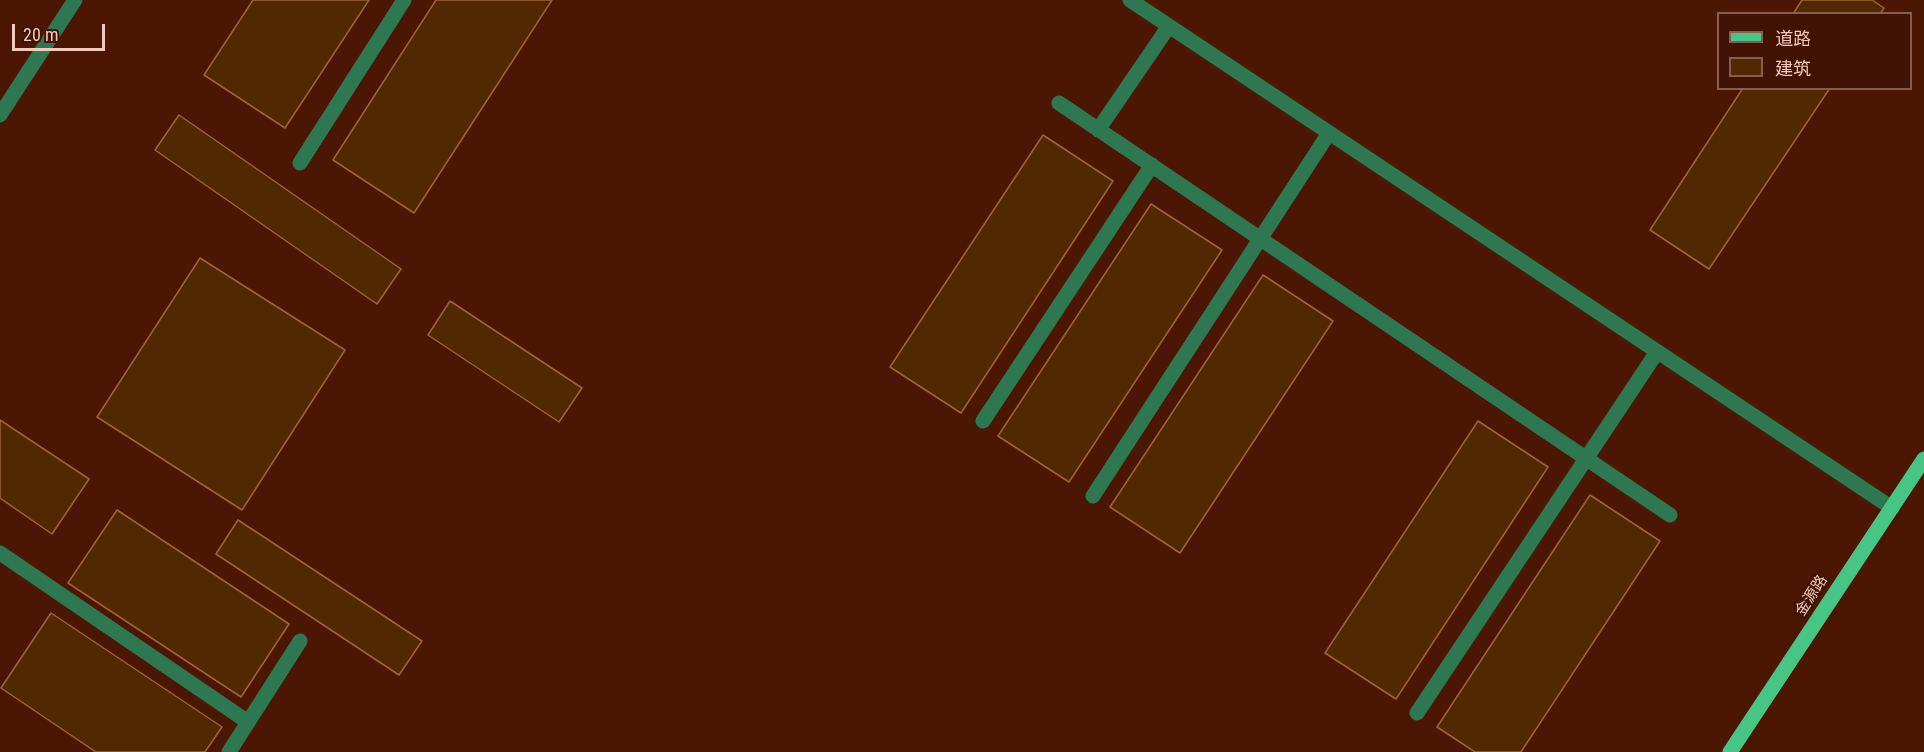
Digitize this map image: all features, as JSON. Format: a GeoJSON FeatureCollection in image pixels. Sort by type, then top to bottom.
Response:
{"type":"FeatureCollection","features":[{"type":"Feature","properties":{"kind":"main road","name":"金源路"},"geometry":{"type":"LineString","coordinates":[[1730,752],[1924,459]]}},
{"type":"Feature","properties":{"kind":"street"},"geometry":{"type":"LineString","coordinates":[[0,115],[75,0]]}},
{"type":"Feature","properties":{"kind":"street"},"geometry":{"type":"LineString","coordinates":[[300,163],[404,0]]}},
{"type":"Feature","properties":{"kind":"street"},"geometry":{"type":"LineString","coordinates":[[1130,0],[1892,508]]}},
{"type":"Feature","properties":{"kind":"street"},"geometry":{"type":"LineString","coordinates":[[1098,130],[1169,26]]}},
{"type":"Feature","properties":{"kind":"street"},"geometry":{"type":"LineString","coordinates":[[1059,103],[1670,515]]}},
{"type":"Feature","properties":{"kind":"street"},"geometry":{"type":"LineString","coordinates":[[1093,496],[1329,133]]}},
{"type":"Feature","properties":{"kind":"street"},"geometry":{"type":"LineString","coordinates":[[984,421],[1152,165]]}},
{"type":"Feature","properties":{"kind":"street"},"geometry":{"type":"LineString","coordinates":[[1417,713],[1656,352]]}},
{"type":"Feature","properties":{"kind":"street"},"geometry":{"type":"LineString","coordinates":[[0,553],[248,722]]}},
{"type":"Feature","properties":{"kind":"street"},"geometry":{"type":"LineString","coordinates":[[229,752],[300,641]]}},
{"type":"Feature","properties":{"kind":"shaded area"},"geometry":{"type":"Polygon","coordinates":[[[0,0],[1924,0],[1924,752],[0,752],[0,0]]]}},
{"type":"Feature","properties":{"kind":"building"},"geometry":{"type":"Polygon","coordinates":[[[253,0],[369,0],[285,128],[204,75],[253,0]]]}},
{"type":"Feature","properties":{"kind":"building"},"geometry":{"type":"Polygon","coordinates":[[[436,0],[552,0],[414,213],[333,160],[436,0]]]}},
{"type":"Feature","properties":{"kind":"building"},"geometry":{"type":"Polygon","coordinates":[[[1802,0],[1872,0],[1884,8],[1881,12],[1794,12],[1802,0]]]}},
{"type":"Feature","properties":{"kind":"building"},"geometry":{"type":"Polygon","coordinates":[[[1742,90],[1829,90],[1709,269],[1650,230],[1742,90]]]}},
{"type":"Feature","properties":{"kind":"building"},"geometry":{"type":"Polygon","coordinates":[[[179,115],[401,269],[377,304],[155,150],[179,115]]]}},
{"type":"Feature","properties":{"kind":"building"},"geometry":{"type":"Polygon","coordinates":[[[1043,135],[1113,181],[961,413],[890,367],[1043,135]]]}},
{"type":"Feature","properties":{"kind":"building"},"geometry":{"type":"Polygon","coordinates":[[[1151,204],[1222,250],[1069,482],[998,436],[1151,204]]]}},
{"type":"Feature","properties":{"kind":"building"},"geometry":{"type":"Polygon","coordinates":[[[200,258],[345,350],[242,510],[97,417],[200,258]]]}},
{"type":"Feature","properties":{"kind":"building"},"geometry":{"type":"Polygon","coordinates":[[[1263,275],[1333,321],[1180,553],[1110,507],[1263,275]]]}},
{"type":"Feature","properties":{"kind":"building"},"geometry":{"type":"Polygon","coordinates":[[[450,301],[582,388],[559,422],[428,335],[450,301]]]}},
{"type":"Feature","properties":{"kind":"building"},"geometry":{"type":"Polygon","coordinates":[[[0,420],[89,479],[52,534],[0,498],[0,420]]]}},
{"type":"Feature","properties":{"kind":"building"},"geometry":{"type":"Polygon","coordinates":[[[1478,421],[1548,467],[1396,699],[1325,653],[1478,421]]]}},
{"type":"Feature","properties":{"kind":"building"},"geometry":{"type":"Polygon","coordinates":[[[1590,495],[1660,541],[1521,752],[1475,752],[1437,727],[1590,495]]]}},
{"type":"Feature","properties":{"kind":"building"},"geometry":{"type":"Polygon","coordinates":[[[117,510],[289,624],[241,697],[68,583],[117,510]]]}},
{"type":"Feature","properties":{"kind":"building"},"geometry":{"type":"Polygon","coordinates":[[[238,520],[422,641],[399,675],[216,554],[238,520]]]}},
{"type":"Feature","properties":{"kind":"building"},"geometry":{"type":"Polygon","coordinates":[[[51,613],[222,727],[205,752],[96,752],[1,688],[51,613]]]}}]}
